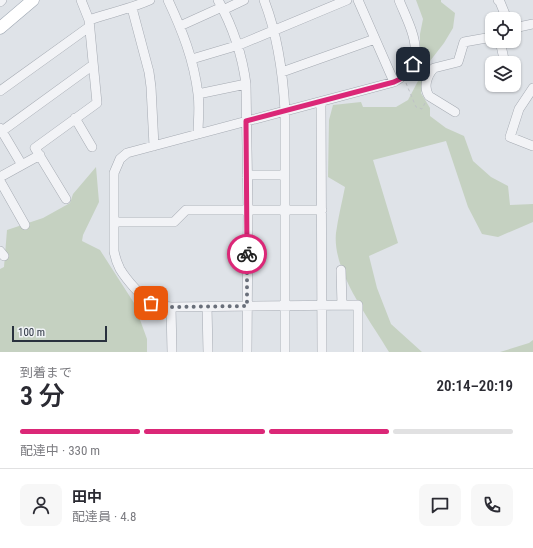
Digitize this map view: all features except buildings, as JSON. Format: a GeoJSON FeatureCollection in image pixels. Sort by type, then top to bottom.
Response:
{"type":"FeatureCollection","features":[{"type":"Feature","properties":{"kind":"main road"},"geometry":{"type":"LineString","coordinates":[[0,28],[34,0]]}},
{"type":"Feature","properties":{"kind":"street"},"geometry":{"type":"LineString","coordinates":[[66,199],[35,148],[97,102],[89,23],[81,0]]}},
{"type":"Feature","properties":{"kind":"street"},"geometry":{"type":"LineString","coordinates":[[0,91],[89,23],[121,9],[132,8],[150,0]]}},
{"type":"Feature","properties":{"kind":"street"},"geometry":{"type":"LineString","coordinates":[[168,0],[180,26],[192,59],[198,94],[198,134]]}},
{"type":"Feature","properties":{"kind":"street"},"geometry":{"type":"LineString","coordinates":[[180,26],[221,6],[244,0]]}},
{"type":"Feature","properties":{"kind":"street"},"geometry":{"type":"LineString","coordinates":[[264,0],[275,31],[282,72],[285,111],[285,352]]}},
{"type":"Feature","properties":{"kind":"street"},"geometry":{"type":"LineString","coordinates":[[192,59],[239,45],[347,0]]}},
{"type":"Feature","properties":{"kind":"street"},"geometry":{"type":"LineString","coordinates":[[358,0],[394,82]]}},
{"type":"Feature","properties":{"kind":"street"},"geometry":{"type":"LineString","coordinates":[[358,352],[358,305],[171,307],[151,303],[144,298],[120,269],[114,251],[114,173],[120,159],[127,153],[322,102],[394,82],[404,77],[413,64],[416,47],[415,38],[399,0]]}},
{"type":"Feature","properties":{"kind":"street"},"geometry":{"type":"LineString","coordinates":[[498,0],[504,12]]}},
{"type":"Feature","properties":{"kind":"street"},"geometry":{"type":"LineString","coordinates":[[221,6],[239,45],[244,65],[246,84],[248,210],[247,352]]}},
{"type":"Feature","properties":{"kind":"street"},"geometry":{"type":"LineString","coordinates":[[132,8],[149,72],[154,146]]}},
{"type":"Feature","properties":{"kind":"street"},"geometry":{"type":"LineString","coordinates":[[521,27],[533,24]]}},
{"type":"Feature","properties":{"kind":"street"},"geometry":{"type":"LineString","coordinates":[[455,112],[429,96],[426,81],[433,69],[458,62],[464,42],[485,38]]}},
{"type":"Feature","properties":{"kind":"street"},"geometry":{"type":"LineString","coordinates":[[282,72],[375,39]]}},
{"type":"Feature","properties":{"kind":"street"},"geometry":{"type":"LineString","coordinates":[[22,165],[1,129],[93,65]]}},
{"type":"Feature","properties":{"kind":"street"},"geometry":{"type":"LineString","coordinates":[[198,94],[246,84]]}},
{"type":"Feature","properties":{"kind":"street"},"geometry":{"type":"LineString","coordinates":[[533,88],[519,109],[510,137],[533,146]]}},
{"type":"Feature","properties":{"kind":"street"},"geometry":{"type":"LineString","coordinates":[[322,102],[322,352]]}},
{"type":"Feature","properties":{"kind":"street"},"geometry":{"type":"LineString","coordinates":[[75,118],[92,147]]}},
{"type":"Feature","properties":{"kind":"street"},"geometry":{"type":"LineString","coordinates":[[0,177],[40,155]]}},
{"type":"Feature","properties":{"kind":"street"},"geometry":{"type":"LineString","coordinates":[[247,175],[285,175]]}},
{"type":"Feature","properties":{"kind":"street"},"geometry":{"type":"LineString","coordinates":[[0,181],[25,225]]}},
{"type":"Feature","properties":{"kind":"street"},"geometry":{"type":"LineString","coordinates":[[114,222],[174,222],[186,210],[322,210]]}},
{"type":"Feature","properties":{"kind":"street"},"geometry":{"type":"LineString","coordinates":[[341,270],[342,305]]}},
{"type":"Feature","properties":{"kind":"street"},"geometry":{"type":"LineString","coordinates":[[207,306],[208,352]]}},
{"type":"Feature","properties":{"kind":"street"},"geometry":{"type":"LineString","coordinates":[[171,307],[172,352]]}},
{"type":"Feature","properties":{"kind":"path"},"geometry":{"type":"LineString","coordinates":[[404,77],[416,107],[422,109],[429,96]]}},
{"type":"Feature","properties":{"kind":"green space"},"geometry":{"type":"Polygon","coordinates":[[[416,0],[441,0],[441,2],[455,13],[453,28],[430,61],[421,93],[430,108],[430,116],[446,128],[464,136],[473,161],[491,177],[508,186],[510,205],[533,204],[533,222],[498,237],[482,234],[468,207],[446,141],[373,160],[398,243],[369,256],[377,288],[391,324],[422,352],[389,352],[354,295],[346,279],[336,248],[336,233],[345,187],[328,177],[329,120],[333,105],[361,102],[363,107],[396,107],[408,100],[418,81],[420,67],[420,34],[423,19],[416,0]]]}},
{"type":"Feature","properties":{"kind":"green space"},"geometry":{"type":"Polygon","coordinates":[[[96,167],[99,202],[83,235],[82,241],[100,250],[134,303],[147,339],[147,352],[0,352],[0,269],[4,267],[7,230],[43,218],[70,203],[73,194],[96,167]]]}},
{"type":"Feature","properties":{"kind":"green space"},"geometry":{"type":"Polygon","coordinates":[[[533,340],[533,352],[500,352],[529,343],[533,340]]]}},
{"type":"Feature","properties":{"kind":"way so far"},"geometry":{"type":"LineString","coordinates":[[151,303],[171,307],[247,306],[247,254]]}},
{"type":"Feature","properties":{"kind":"route"},"geometry":{"type":"LineString","coordinates":[[247,254],[248,210],[246,121],[394,82],[404,77],[410,71],[413,64]]}}]}
